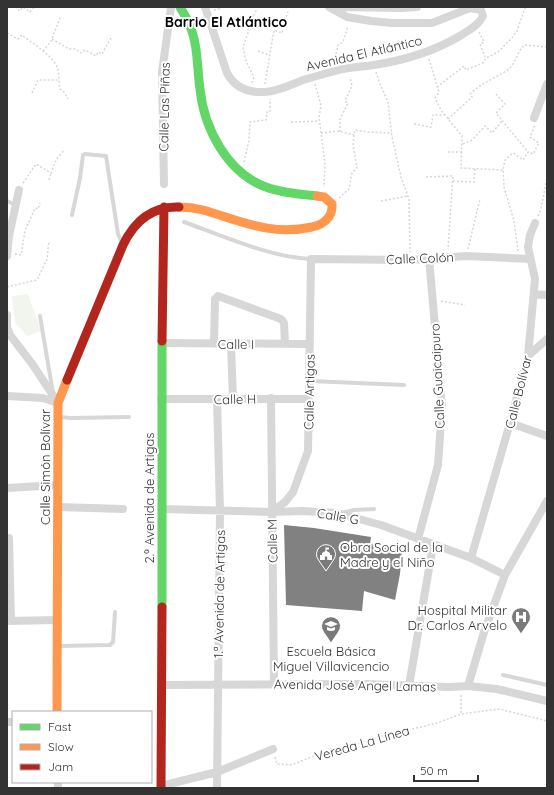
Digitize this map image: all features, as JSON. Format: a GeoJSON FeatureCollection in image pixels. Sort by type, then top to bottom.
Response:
{"type":"FeatureCollection","features":[{"type":"Feature","properties":{"kind":"street","name":"Calle Las Piñas"},"geometry":{"type":"LineString","coordinates":[[164,184],[162,72],[171,7]]}},
{"type":"Feature","properties":{"kind":"street"},"geometry":{"type":"LineString","coordinates":[[164,207],[184,207],[257,227],[292,230],[308,228],[324,223],[330,217],[332,210],[332,204],[324,197],[267,188],[256,183],[242,173],[226,156],[206,120],[200,90],[194,38],[190,25],[180,7]]}},
{"type":"Feature","properties":{"kind":"street","name":"Avenida El Atlántico"},"geometry":{"type":"LineString","coordinates":[[205,7],[227,73],[231,80],[236,86],[248,90],[267,91],[289,86],[337,70],[398,61],[427,52],[453,40],[476,25],[483,16],[481,10],[477,8],[463,10],[452,16],[432,23],[392,23],[350,17],[329,7]]}},
{"type":"Feature","properties":{"kind":"street"},"geometry":{"type":"LineString","coordinates":[[339,7],[417,7]]}},
{"type":"Feature","properties":{"kind":"street"},"geometry":{"type":"LineString","coordinates":[[534,118],[547,84]]}},
{"type":"Feature","properties":{"kind":"street"},"geometry":{"type":"LineString","coordinates":[[7,254],[8,235],[19,190]]}},
{"type":"Feature","properties":{"kind":"street","name":"Calle Simón Bolívar"},"geometry":{"type":"LineString","coordinates":[[57,711],[58,403],[122,245],[134,227],[164,207]]}},
{"type":"Feature","properties":{"kind":"street","name":"2.ª Avenida de Artigas"},"geometry":{"type":"LineString","coordinates":[[161,787],[161,399],[164,207]]}},
{"type":"Feature","properties":{"kind":"street","name":"Calle Bolívar"},"geometry":{"type":"LineString","coordinates":[[471,558],[528,356],[534,294],[534,270],[528,247],[535,223]]}},
{"type":"Feature","properties":{"kind":"street","name":"Calle Colón"},"geometry":{"type":"LineString","coordinates":[[310,259],[410,260],[466,256],[530,259]]}},
{"type":"Feature","properties":{"kind":"street","name":"Calle Guaicaipuro"},"geometry":{"type":"LineString","coordinates":[[418,539],[438,465],[442,407],[430,258]]}},
{"type":"Feature","properties":{"kind":"street","name":"Calle Artigas"},"geometry":{"type":"LineString","coordinates":[[271,512],[285,502],[293,492],[308,451],[310,381],[310,259]]}},
{"type":"Feature","properties":{"kind":"street"},"geometry":{"type":"LineString","coordinates":[[534,294],[547,295]]}},
{"type":"Feature","properties":{"kind":"street"},"geometry":{"type":"LineString","coordinates":[[214,344],[216,297],[220,296],[281,319],[284,323],[285,344]]}},
{"type":"Feature","properties":{"kind":"street"},"geometry":{"type":"LineString","coordinates":[[7,315],[7,328],[10,335],[33,365],[58,403]]}},
{"type":"Feature","properties":{"kind":"street"},"geometry":{"type":"LineString","coordinates":[[528,356],[547,339]]}},
{"type":"Feature","properties":{"kind":"street","name":"Calle I"},"geometry":{"type":"LineString","coordinates":[[162,343],[310,344]]}},
{"type":"Feature","properties":{"kind":"street"},"geometry":{"type":"LineString","coordinates":[[230,344],[233,399]]}},
{"type":"Feature","properties":{"kind":"street"},"geometry":{"type":"LineString","coordinates":[[7,396],[43,398],[58,403]]}},
{"type":"Feature","properties":{"kind":"street","name":"Calle M"},"geometry":{"type":"LineString","coordinates":[[271,398],[274,684]]}},
{"type":"Feature","properties":{"kind":"street","name":"Calle H"},"geometry":{"type":"LineString","coordinates":[[161,399],[309,399]]}},
{"type":"Feature","properties":{"kind":"street","name":"1.ª Avenida de Artigas"},"geometry":{"type":"LineString","coordinates":[[217,399],[220,511],[217,788]]}},
{"type":"Feature","properties":{"kind":"street"},"geometry":{"type":"LineString","coordinates":[[510,423],[547,436]]}},
{"type":"Feature","properties":{"kind":"street"},"geometry":{"type":"LineString","coordinates":[[7,488],[58,485]]}},
{"type":"Feature","properties":{"kind":"street"},"geometry":{"type":"LineString","coordinates":[[465,686],[505,575],[547,501]]}},
{"type":"Feature","properties":{"kind":"street"},"geometry":{"type":"LineString","coordinates":[[58,507],[123,509]]}},
{"type":"Feature","properties":{"kind":"street","name":"Calle G"},"geometry":{"type":"LineString","coordinates":[[162,509],[271,512],[303,511],[340,514],[381,525],[471,558],[505,575]]}},
{"type":"Feature","properties":{"kind":"street"},"geometry":{"type":"LineString","coordinates":[[9,538],[9,621],[57,620]]}},
{"type":"Feature","properties":{"kind":"street"},"geometry":{"type":"LineString","coordinates":[[409,686],[433,545]]}},
{"type":"Feature","properties":{"kind":"street","name":"Avenida José Angel Lamas"},"geometry":{"type":"LineString","coordinates":[[162,685],[364,684],[465,686],[509,691],[547,700]]}},
{"type":"Feature","properties":{"kind":"street"},"geometry":{"type":"LineString","coordinates":[[161,787],[217,772],[274,749]]}},
{"type":"Feature","properties":{"kind":"lane"},"geometry":{"type":"LineString","coordinates":[[72,215],[80,178],[82,155],[105,155],[108,159],[118,234],[122,245]]}},
{"type":"Feature","properties":{"kind":"lane"},"geometry":{"type":"LineString","coordinates":[[7,202],[16,205]]}},
{"type":"Feature","properties":{"kind":"lane"},"geometry":{"type":"LineString","coordinates":[[184,222],[263,249],[296,258],[310,259]]}},
{"type":"Feature","properties":{"kind":"lane"},"geometry":{"type":"LineString","coordinates":[[40,316],[53,386],[53,395]]}},
{"type":"Feature","properties":{"kind":"lane"},"geometry":{"type":"LineString","coordinates":[[310,381],[404,385]]}},
{"type":"Feature","properties":{"kind":"lane"},"geometry":{"type":"LineString","coordinates":[[59,417],[129,417]]}},
{"type":"Feature","properties":{"kind":"lane"},"geometry":{"type":"LineString","coordinates":[[340,514],[354,510],[374,509]]}},
{"type":"Feature","properties":{"kind":"lane"},"geometry":{"type":"LineString","coordinates":[[58,646],[110,645],[113,642],[115,612]]}},
{"type":"Feature","properties":{"kind":"lane"},"geometry":{"type":"LineString","coordinates":[[503,675],[547,685]]}},
{"type":"Feature","properties":{"kind":"path"},"geometry":{"type":"LineString","coordinates":[[15,7],[20,11],[23,7],[30,12],[34,7]]}},
{"type":"Feature","properties":{"kind":"path"},"geometry":{"type":"LineString","coordinates":[[437,87],[464,66],[466,70],[483,63],[486,58],[498,52],[517,31],[525,8],[530,7]]}},
{"type":"Feature","properties":{"kind":"path"},"geometry":{"type":"LineString","coordinates":[[248,90],[254,77],[246,61],[242,47],[248,33],[248,26],[257,9]]}},
{"type":"Feature","properties":{"kind":"path"},"geometry":{"type":"LineString","coordinates":[[242,173],[249,140],[250,122],[266,120],[266,112],[270,112],[267,91],[269,56],[274,30],[282,33],[288,12]]}},
{"type":"Feature","properties":{"kind":"path"},"geometry":{"type":"LineString","coordinates":[[337,70],[336,54],[338,45],[343,42],[350,17]]}},
{"type":"Feature","properties":{"kind":"path"},"geometry":{"type":"LineString","coordinates":[[43,52],[52,39],[60,18]]}},
{"type":"Feature","properties":{"kind":"path"},"geometry":{"type":"LineString","coordinates":[[476,25],[484,42],[480,44],[486,58]]}},
{"type":"Feature","properties":{"kind":"path"},"geometry":{"type":"LineString","coordinates":[[7,33],[18,39],[22,35],[46,55],[50,56],[57,68],[60,89],[64,92],[68,99]]}},
{"type":"Feature","properties":{"kind":"path"},"geometry":{"type":"LineString","coordinates":[[52,39],[69,49],[76,49],[81,53],[86,50],[96,56],[98,52],[102,54],[111,38]]}},
{"type":"Feature","properties":{"kind":"path"},"geometry":{"type":"LineString","coordinates":[[448,119],[472,97],[470,94],[478,86],[510,68],[524,45],[547,47]]}},
{"type":"Feature","properties":{"kind":"path"},"geometry":{"type":"LineString","coordinates":[[258,51],[269,56]]}},
{"type":"Feature","properties":{"kind":"path"},"geometry":{"type":"LineString","coordinates":[[427,52],[439,92],[435,98],[445,115],[462,136],[463,144],[461,168],[503,170]]}},
{"type":"Feature","properties":{"kind":"path"},"geometry":{"type":"LineString","coordinates":[[375,65],[380,84],[388,102],[392,133],[401,177],[408,196],[410,260]]}},
{"type":"Feature","properties":{"kind":"path"},"geometry":{"type":"LineString","coordinates":[[340,132],[340,119],[348,103],[345,102],[352,86],[350,68]]}},
{"type":"Feature","properties":{"kind":"path"},"geometry":{"type":"LineString","coordinates":[[312,78],[318,92],[320,106],[321,133],[325,164],[324,197]]}},
{"type":"Feature","properties":{"kind":"path"},"geometry":{"type":"LineString","coordinates":[[32,92],[38,80],[58,80]]}},
{"type":"Feature","properties":{"kind":"path"},"geometry":{"type":"LineString","coordinates":[[496,94],[505,104],[496,113],[528,152],[533,154],[539,143],[530,137],[536,123],[534,118]]}},
{"type":"Feature","properties":{"kind":"path"},"geometry":{"type":"LineString","coordinates":[[414,124],[431,128],[433,115],[445,115]]}},
{"type":"Feature","properties":{"kind":"path"},"geometry":{"type":"LineString","coordinates":[[291,122],[320,121]]}},
{"type":"Feature","properties":{"kind":"path"},"geometry":{"type":"LineString","coordinates":[[463,144],[472,140],[485,126],[492,133],[502,122]]}},
{"type":"Feature","properties":{"kind":"path"},"geometry":{"type":"LineString","coordinates":[[332,204],[349,189],[352,173],[357,168],[353,144],[355,130],[392,133]]}},
{"type":"Feature","properties":{"kind":"path"},"geometry":{"type":"LineString","coordinates":[[321,133],[340,132],[354,135]]}},
{"type":"Feature","properties":{"kind":"path"},"geometry":{"type":"LineString","coordinates":[[49,180],[56,160],[64,150]]}},
{"type":"Feature","properties":{"kind":"path"},"geometry":{"type":"LineString","coordinates":[[448,152],[462,152]]}},
{"type":"Feature","properties":{"kind":"path"},"geometry":{"type":"LineString","coordinates":[[518,258],[514,221],[504,187],[503,170],[505,160],[513,153],[523,160],[528,152]]}},
{"type":"Feature","properties":{"kind":"path"},"geometry":{"type":"LineString","coordinates":[[19,190],[36,164],[51,173]]}},
{"type":"Feature","properties":{"kind":"path"},"geometry":{"type":"LineString","coordinates":[[453,181],[474,182],[475,168]]}},
{"type":"Feature","properties":{"kind":"path"},"geometry":{"type":"LineString","coordinates":[[426,177],[453,176],[447,257]]}},
{"type":"Feature","properties":{"kind":"path"},"geometry":{"type":"LineString","coordinates":[[535,223],[541,209],[547,178]]}},
{"type":"Feature","properties":{"kind":"path"},"geometry":{"type":"LineString","coordinates":[[381,201],[408,196]]}},
{"type":"Feature","properties":{"kind":"path"},"geometry":{"type":"LineString","coordinates":[[466,256],[480,199]]}},
{"type":"Feature","properties":{"kind":"path"},"geometry":{"type":"LineString","coordinates":[[7,254],[21,255],[25,231],[35,208],[38,209],[40,203]]}},
{"type":"Feature","properties":{"kind":"path"},"geometry":{"type":"LineString","coordinates":[[7,287],[37,280],[47,259],[49,241]]}},
{"type":"Feature","properties":{"kind":"path"},"geometry":{"type":"LineString","coordinates":[[433,300],[465,305]]}},
{"type":"Feature","properties":{"kind":"path"},"geometry":{"type":"LineString","coordinates":[[461,714],[465,686]]}},
{"type":"Feature","properties":{"kind":"path","name":"Vereda La Línea"},"geometry":{"type":"LineString","coordinates":[[274,749],[277,764],[292,765],[316,755],[345,748],[379,737],[438,723],[461,714],[499,709],[547,721]]}},
{"type":"Feature","properties":{"kind":"shaded area"},"geometry":{"type":"Polygon","coordinates":[[[28,294],[41,331],[27,336],[15,322],[12,296],[28,294]]]}},
{"type":"Feature","properties":{"kind":"building","name":"Obra Social de la Madre y el Niño"},"geometry":{"type":"Polygon","coordinates":[[[284,525],[371,537],[370,544],[402,551],[400,574],[395,600],[364,591],[362,611],[286,605],[284,525]]]}},
{"type":"Feature","properties":{"kind":"traffic: fast"},"geometry":{"type":"LineString","coordinates":[[180,7],[187,18],[195,41],[202,104],[212,133],[229,160],[252,180],[266,187],[284,192],[317,196]]}},
{"type":"Feature","properties":{"kind":"traffic: fast"},"geometry":{"type":"LineString","coordinates":[[162,341],[162,607]]}},
{"type":"Feature","properties":{"kind":"traffic: slow"},"geometry":{"type":"LineString","coordinates":[[179,207],[203,210],[256,226],[283,230],[297,229],[316,226],[324,222],[331,213],[332,204],[324,197],[317,196]]}},
{"type":"Feature","properties":{"kind":"traffic: slow"},"geometry":{"type":"LineString","coordinates":[[57,711],[58,403],[67,380]]}},
{"type":"Feature","properties":{"kind":"traffic: jam"},"geometry":{"type":"LineString","coordinates":[[162,341],[164,207]]}},
{"type":"Feature","properties":{"kind":"traffic: jam"},"geometry":{"type":"LineString","coordinates":[[67,380],[127,237],[145,217],[160,209],[179,207]]}},
{"type":"Feature","properties":{"kind":"traffic: jam"},"geometry":{"type":"LineString","coordinates":[[161,788],[162,607]]}},
{"type":"Feature","properties":{"kind":"place","name":"Obra Social de la Madre y el Niño"},"geometry":{"type":"Point","coordinates":[326,571]}},
{"type":"Feature","properties":{"kind":"place","name":"Hospital Militar Dr. Carlos Arvelo"},"geometry":{"type":"Point","coordinates":[521,634]}},
{"type":"Feature","properties":{"kind":"place","name":"Escuela Básica Miguel Villavicencio"},"geometry":{"type":"Point","coordinates":[331,643]}},
{"type":"Feature","properties":{"kind":"district","name":"Barrio El Atlántico"},"geometry":{"type":"Point","coordinates":[226,22]}}]}
